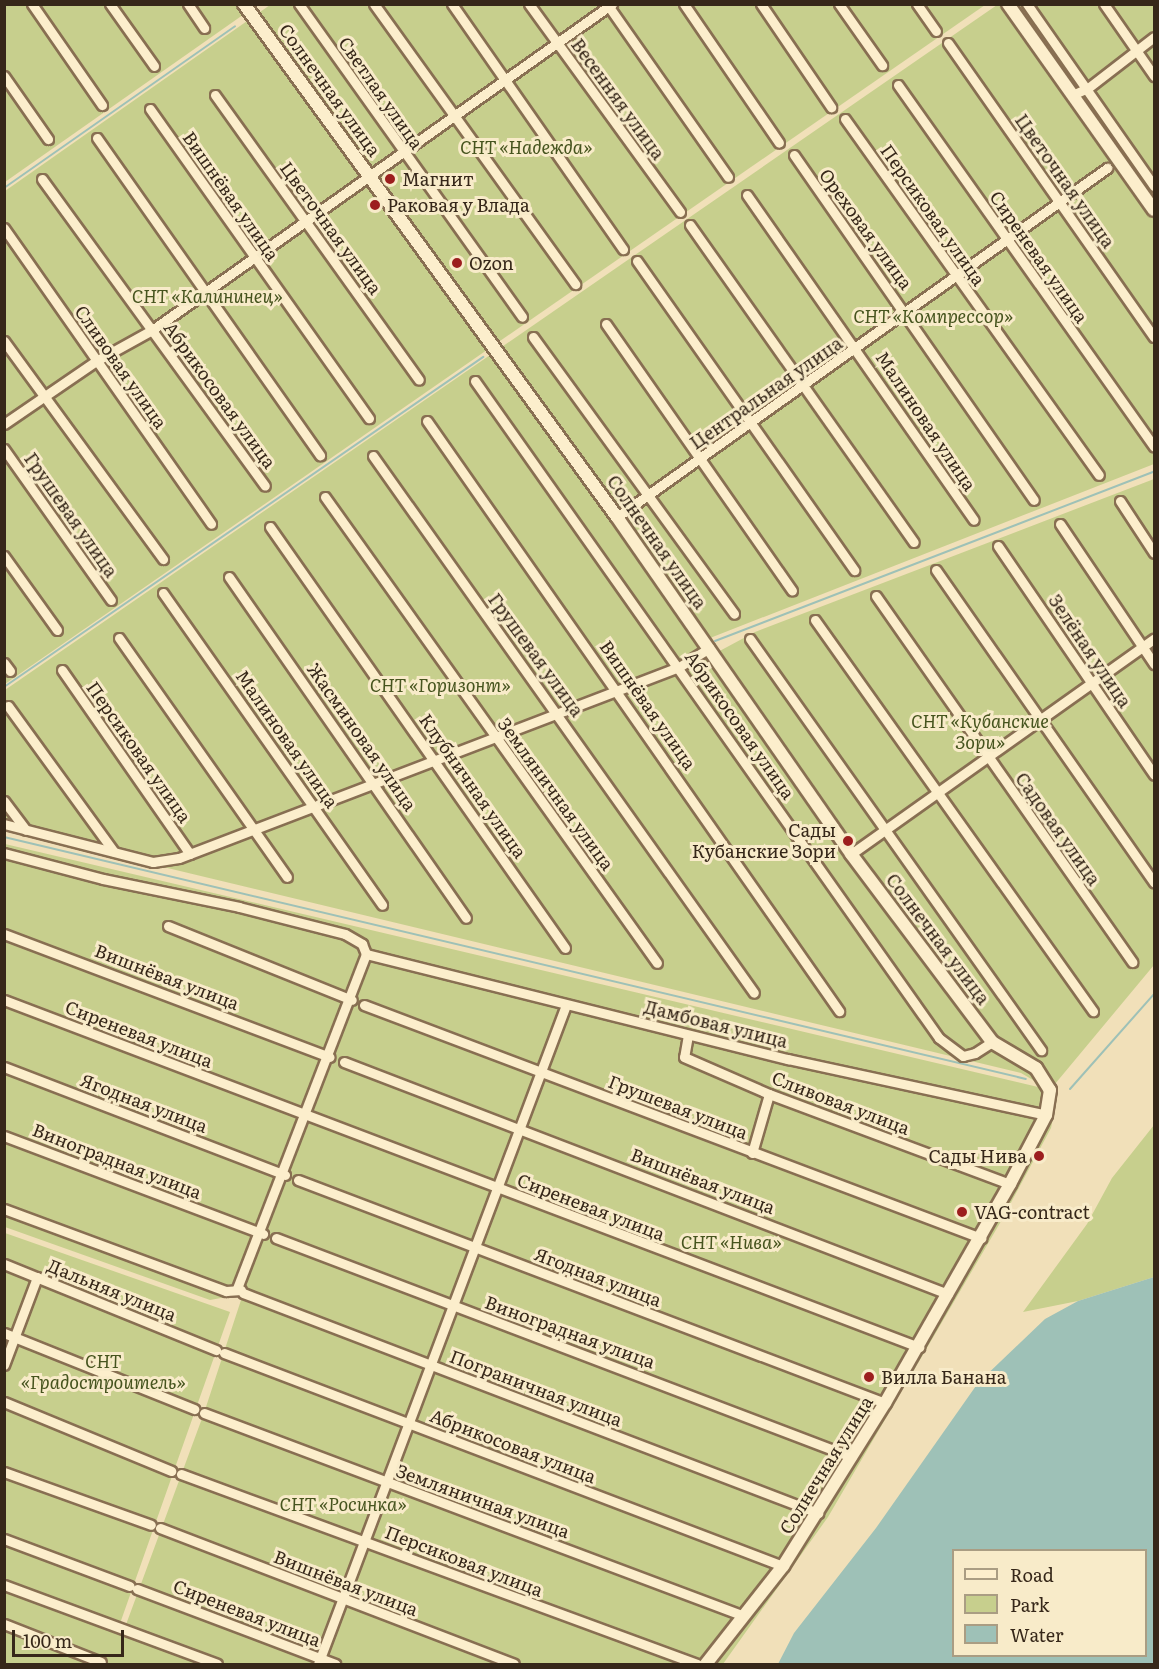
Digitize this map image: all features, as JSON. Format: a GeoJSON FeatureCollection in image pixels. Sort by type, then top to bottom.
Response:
{"type":"FeatureCollection","features":[{"type":"Feature","properties":{"kind":"street"},"geometry":{"type":"LineString","coordinates":[[32,4],[102,105]]}},
{"type":"Feature","properties":{"kind":"street"},"geometry":{"type":"LineString","coordinates":[[110,4],[154,66]]}},
{"type":"Feature","properties":{"kind":"street"},"geometry":{"type":"LineString","coordinates":[[188,4],[204,28]]}},
{"type":"Feature","properties":{"kind":"street","name":"Солнечная улица"},"geometry":{"type":"LineString","coordinates":[[244,4],[618,517],[851,854],[992,1042],[1036,1068],[1050,1089],[1046,1115],[981,1238],[919,1347],[783,1566],[706,1665]]}},
{"type":"Feature","properties":{"kind":"street","name":"Светлая улица"},"geometry":{"type":"LineString","coordinates":[[299,4],[402,152],[522,317]]}},
{"type":"Feature","properties":{"kind":"street"},"geometry":{"type":"LineString","coordinates":[[374,4],[574,284]]}},
{"type":"Feature","properties":{"kind":"street"},"geometry":{"type":"LineString","coordinates":[[452,4],[623,249]]}},
{"type":"Feature","properties":{"kind":"street","name":"Весенняя улица"},"geometry":{"type":"LineString","coordinates":[[529,4],[680,212]]}},
{"type":"Feature","properties":{"kind":"street"},"geometry":{"type":"LineString","coordinates":[[684,4],[779,143]]}},
{"type":"Feature","properties":{"kind":"street"},"geometry":{"type":"LineString","coordinates":[[761,4],[831,106]]}},
{"type":"Feature","properties":{"kind":"street"},"geometry":{"type":"LineString","coordinates":[[839,4],[882,65]]}},
{"type":"Feature","properties":{"kind":"street"},"geometry":{"type":"LineString","coordinates":[[917,4],[936,31]]}},
{"type":"Feature","properties":{"kind":"street"},"geometry":{"type":"LineString","coordinates":[[1027,4],[1155,186]]}},
{"type":"Feature","properties":{"kind":"street"},"geometry":{"type":"LineString","coordinates":[[1104,4],[1155,76]]}},
{"type":"Feature","properties":{"kind":"street"},"geometry":{"type":"LineString","coordinates":[[4,424],[96,361],[152,330],[610,5],[728,177]]}},
{"type":"Feature","properties":{"kind":"street"},"geometry":{"type":"LineString","coordinates":[[1009,5],[1155,210]]}},
{"type":"Feature","properties":{"kind":"street"},"geometry":{"type":"LineString","coordinates":[[1072,95],[1088,88],[1155,37]]}},
{"type":"Feature","properties":{"kind":"street","name":"Цветочная улица"},"geometry":{"type":"LineString","coordinates":[[948,43],[1155,337]]}},
{"type":"Feature","properties":{"kind":"street"},"geometry":{"type":"LineString","coordinates":[[4,76],[48,139]]}},
{"type":"Feature","properties":{"kind":"street","name":"Сиреневая улица"},"geometry":{"type":"LineString","coordinates":[[898,85],[1155,447]]}},
{"type":"Feature","properties":{"kind":"street","name":"Цветочная улица"},"geometry":{"type":"LineString","coordinates":[[215,94],[419,380]]}},
{"type":"Feature","properties":{"kind":"street","name":"Вишнёвая улица"},"geometry":{"type":"LineString","coordinates":[[150,109],[369,418]]}},
{"type":"Feature","properties":{"kind":"street","name":"Персиковая улица"},"geometry":{"type":"LineString","coordinates":[[845,119],[1099,475]]}},
{"type":"Feature","properties":{"kind":"street"},"geometry":{"type":"LineString","coordinates":[[97,138],[204,294],[320,455]]}},
{"type":"Feature","properties":{"kind":"street","name":"Ореховая улица"},"geometry":{"type":"LineString","coordinates":[[794,155],[907,313],[1034,500]]}},
{"type":"Feature","properties":{"kind":"street","name":"Центральная улица"},"geometry":{"type":"LineString","coordinates":[[618,517],[857,350],[955,275],[1107,168]]}},
{"type":"Feature","properties":{"kind":"street","name":"Абрикосовая улица"},"geometry":{"type":"LineString","coordinates":[[42,179],[265,486]]}},
{"type":"Feature","properties":{"kind":"street","name":"Малиновая улица"},"geometry":{"type":"LineString","coordinates":[[747,195],[974,520]]}},
{"type":"Feature","properties":{"kind":"street"},"geometry":{"type":"LineString","coordinates":[[690,225],[914,542]]}},
{"type":"Feature","properties":{"kind":"street","name":"Сливовая улица"},"geometry":{"type":"LineString","coordinates":[[4,228],[211,524]]}},
{"type":"Feature","properties":{"kind":"street"},"geometry":{"type":"LineString","coordinates":[[637,261],[854,570]]}},
{"type":"Feature","properties":{"kind":"street"},"geometry":{"type":"LineString","coordinates":[[606,324],[792,591]]}},
{"type":"Feature","properties":{"kind":"street"},"geometry":{"type":"LineString","coordinates":[[533,337],[734,614]]}},
{"type":"Feature","properties":{"kind":"street"},"geometry":{"type":"LineString","coordinates":[[4,342],[163,559]]}},
{"type":"Feature","properties":{"kind":"street","name":"Абрикосовая улица"},"geometry":{"type":"LineString","coordinates":[[475,381],[939,1038],[963,1056],[975,1053],[992,1042]]}},
{"type":"Feature","properties":{"kind":"street","name":"Вишнёвая улица"},"geometry":{"type":"LineString","coordinates":[[427,421],[839,1011]]}},
{"type":"Feature","properties":{"kind":"street","name":"Грушевая улица"},"geometry":{"type":"LineString","coordinates":[[4,448],[111,600]]}},
{"type":"Feature","properties":{"kind":"street","name":"Грушевая улица"},"geometry":{"type":"LineString","coordinates":[[373,456],[754,993]]}},
{"type":"Feature","properties":{"kind":"street","name":"Земляничная улица"},"geometry":{"type":"LineString","coordinates":[[326,497],[494,737],[657,963]]}},
{"type":"Feature","properties":{"kind":"street"},"geometry":{"type":"LineString","coordinates":[[1120,501],[1155,553]]}},
{"type":"Feature","properties":{"kind":"street"},"geometry":{"type":"LineString","coordinates":[[1060,524],[1155,664]]}},
{"type":"Feature","properties":{"kind":"street","name":"Клубничная улица"},"geometry":{"type":"LineString","coordinates":[[270,527],[565,948]]}},
{"type":"Feature","properties":{"kind":"street","name":"Зелёная улица"},"geometry":{"type":"LineString","coordinates":[[998,546],[1155,775]]}},
{"type":"Feature","properties":{"kind":"street"},"geometry":{"type":"LineString","coordinates":[[4,556],[57,630]]}},
{"type":"Feature","properties":{"kind":"street"},"geometry":{"type":"LineString","coordinates":[[936,570],[1155,882]]}},
{"type":"Feature","properties":{"kind":"street","name":"Жасминовая улица"},"geometry":{"type":"LineString","coordinates":[[229,577],[376,783],[466,918]]}},
{"type":"Feature","properties":{"kind":"street","name":"Малиновая улица"},"geometry":{"type":"LineString","coordinates":[[163,593],[314,804],[382,905]]}},
{"type":"Feature","properties":{"kind":"street","name":"Садовая улица"},"geometry":{"type":"LineString","coordinates":[[876,596],[1131,962]]}},
{"type":"Feature","properties":{"kind":"street"},"geometry":{"type":"LineString","coordinates":[[815,620],[1093,1011]]}},
{"type":"Feature","properties":{"kind":"street"},"geometry":{"type":"LineString","coordinates":[[118,638],[287,877]]}},
{"type":"Feature","properties":{"kind":"street"},"geometry":{"type":"LineString","coordinates":[[750,639],[888,830],[1041,1050]]}},
{"type":"Feature","properties":{"kind":"street"},"geometry":{"type":"LineString","coordinates":[[851,854],[1155,639]]}},
{"type":"Feature","properties":{"kind":"street"},"geometry":{"type":"LineString","coordinates":[[4,824],[153,862],[190,854],[314,804],[436,761],[679,668],[709,648]]}},
{"type":"Feature","properties":{"kind":"street","name":"Персиковая улица"},"geometry":{"type":"LineString","coordinates":[[62,670],[190,854]]}},
{"type":"Feature","properties":{"kind":"street"},"geometry":{"type":"LineString","coordinates":[[8,706],[114,852]]}},
{"type":"Feature","properties":{"kind":"street"},"geometry":{"type":"LineString","coordinates":[[4,801],[26,830]]}},
{"type":"Feature","properties":{"kind":"street"},"geometry":{"type":"LineString","coordinates":[[4,853],[345,934],[360,940],[366,954],[351,1000],[300,1114],[284,1175],[258,1232],[240,1291],[226,1291],[4,1209]]}},
{"type":"Feature","properties":{"kind":"street"},"geometry":{"type":"LineString","coordinates":[[168,926],[351,1000]]}},
{"type":"Feature","properties":{"kind":"street","name":"Вишнёвая улица"},"geometry":{"type":"LineString","coordinates":[[4,934],[325,1055]]}},
{"type":"Feature","properties":{"kind":"street","name":"Дамбовая улица"},"geometry":{"type":"LineString","coordinates":[[366,954],[688,1035],[1046,1115]]}},
{"type":"Feature","properties":{"kind":"street","name":"Сиреневая улица"},"geometry":{"type":"LineString","coordinates":[[4,1000],[496,1189],[919,1347]]}},
{"type":"Feature","properties":{"kind":"street","name":"Грушевая улица"},"geometry":{"type":"LineString","coordinates":[[364,1005],[981,1238]]}},
{"type":"Feature","properties":{"kind":"street"},"geometry":{"type":"LineString","coordinates":[[319,1662],[566,1005]]}},
{"type":"Feature","properties":{"kind":"street","name":"Сливовая улица"},"geometry":{"type":"LineString","coordinates":[[688,1035],[684,1058],[769,1094],[1010,1184]]}},
{"type":"Feature","properties":{"kind":"street","name":"Вишнёвая улица"},"geometry":{"type":"LineString","coordinates":[[344,1062],[948,1294]]}},
{"type":"Feature","properties":{"kind":"street","name":"Ягодная улица"},"geometry":{"type":"LineString","coordinates":[[4,1067],[284,1175]]}},
{"type":"Feature","properties":{"kind":"street"},"geometry":{"type":"LineString","coordinates":[[752,1153],[769,1094]]}},
{"type":"Feature","properties":{"kind":"street","name":"Виноградная улица"},"geometry":{"type":"LineString","coordinates":[[4,1136],[258,1232]]}},
{"type":"Feature","properties":{"kind":"street","name":"Ягодная улица"},"geometry":{"type":"LineString","coordinates":[[298,1180],[885,1403]]}},
{"type":"Feature","properties":{"kind":"street","name":"Виноградная улица"},"geometry":{"type":"LineString","coordinates":[[276,1238],[852,1457]]}},
{"type":"Feature","properties":{"kind":"street","name":"Дальняя улица"},"geometry":{"type":"LineString","coordinates":[[4,1264],[220,1351]]}},
{"type":"Feature","properties":{"kind":"street"},"geometry":{"type":"LineString","coordinates":[[4,1365],[37,1277]]}},
{"type":"Feature","properties":{"kind":"street","name":"Пограничная улица"},"geometry":{"type":"LineString","coordinates":[[240,1291],[430,1366],[818,1513]]}},
{"type":"Feature","properties":{"kind":"street"},"geometry":{"type":"LineString","coordinates":[[4,1333],[189,1407]]}},
{"type":"Feature","properties":{"kind":"street","name":"Абрикосовая улица"},"geometry":{"type":"LineString","coordinates":[[220,1351],[783,1566]]}},
{"type":"Feature","properties":{"kind":"street"},"geometry":{"type":"LineString","coordinates":[[4,1402],[168,1469]]}},
{"type":"Feature","properties":{"kind":"street","name":"Земляничная улица"},"geometry":{"type":"LineString","coordinates":[[208,1414],[744,1616]]}},
{"type":"Feature","properties":{"kind":"street","name":"Вишнёвая улица"},"geometry":{"type":"LineString","coordinates":[[4,1472],[159,1528],[514,1665]]}},
{"type":"Feature","properties":{"kind":"street","name":"Персиковая улица"},"geometry":{"type":"LineString","coordinates":[[183,1475],[364,1540],[576,1623],[697,1665]]}},
{"type":"Feature","properties":{"kind":"street","name":"Сиреневая улица"},"geometry":{"type":"LineString","coordinates":[[4,1539],[319,1662],[336,1665]]}},
{"type":"Feature","properties":{"kind":"street"},"geometry":{"type":"LineString","coordinates":[[4,1585],[217,1665]]}},
{"type":"Feature","properties":{"kind":"street"},"geometry":{"type":"LineString","coordinates":[[4,1624],[101,1662]]}},
{"type":"Feature","properties":{"kind":"green space"},"geometry":{"type":"Polygon","coordinates":[[[5,5],[257,5],[5,182],[5,5]]]}},
{"type":"Feature","properties":{"kind":"green space"},"geometry":{"type":"Polygon","coordinates":[[[270,5],[985,5],[5,684],[5,191],[270,5]]]}},
{"type":"Feature","properties":{"kind":"green space"},"geometry":{"type":"Polygon","coordinates":[[[997,5],[1013,5],[1154,206],[1154,464],[705,640],[714,654],[755,632],[1154,479],[1154,965],[1050,1090],[1021,1073],[5,829],[5,690],[997,5]]]}},
{"type":"Feature","properties":{"kind":"green space"},"geometry":{"type":"Polygon","coordinates":[[[1017,5],[1154,5],[1154,200],[1017,5]]]}},
{"type":"Feature","properties":{"kind":"green space","name":"СНТ «Нива»"},"geometry":{"type":"Polygon","coordinates":[[[5,844],[1038,1087],[1055,1108],[1051,1128],[1000,1223],[828,1517],[723,1664],[217,1664],[124,1630],[204,1413],[243,1294],[210,1300],[5,1227],[5,844]]]}},
{"type":"Feature","properties":{"kind":"green space"},"geometry":{"type":"Polygon","coordinates":[[[1154,1125],[1154,1277],[1078,1301],[1023,1312],[1087,1224],[1112,1178],[1154,1125]]]}},
{"type":"Feature","properties":{"kind":"green space","name":"СНТ «Градостроитель»"},"geometry":{"type":"Polygon","coordinates":[[[5,1233],[230,1312],[117,1632],[204,1664],[5,1664],[5,1233]]]}},
{"type":"Feature","properties":{"kind":"water"},"geometry":{"type":"Polygon","coordinates":[[[1154,1277],[1154,1664],[778,1664],[794,1633],[876,1528],[978,1383],[1045,1319],[1078,1301],[1154,1277]]]}},
{"type":"Feature","properties":{"kind":"waterway"},"geometry":{"type":"LineString","coordinates":[[4,188],[235,26]]}},
{"type":"Feature","properties":{"kind":"waterway"},"geometry":{"type":"LineString","coordinates":[[4,687],[483,357]]}},
{"type":"Feature","properties":{"kind":"waterway"},"geometry":{"type":"LineString","coordinates":[[715,641],[1154,472]]}},
{"type":"Feature","properties":{"kind":"waterway"},"geometry":{"type":"LineString","coordinates":[[4,837],[1026,1079]]}},
{"type":"Feature","properties":{"kind":"waterway"},"geometry":{"type":"LineString","coordinates":[[1070,1089],[1154,994]]}},
{"type":"Feature","properties":{"kind":"place","name":"Магнит"},"geometry":{"type":"Point","coordinates":[390,179]}},
{"type":"Feature","properties":{"kind":"place","name":"Раковая у Влада"},"geometry":{"type":"Point","coordinates":[375,205]}},
{"type":"Feature","properties":{"kind":"place","name":"Ozon"},"geometry":{"type":"Point","coordinates":[457,263]}},
{"type":"Feature","properties":{"kind":"place","name":"Сады Кубанские Зори"},"geometry":{"type":"Point","coordinates":[848,841]}},
{"type":"Feature","properties":{"kind":"place","name":"Сады Нива"},"geometry":{"type":"Point","coordinates":[1039,1156]}},
{"type":"Feature","properties":{"kind":"place","name":"VAG-contract"},"geometry":{"type":"Point","coordinates":[962,1212]}},
{"type":"Feature","properties":{"kind":"place","name":"Вилла Банана"},"geometry":{"type":"Point","coordinates":[869,1377]}},
{"type":"Feature","properties":{"kind":"park label","name":"СНТ «Надежда»"},"geometry":{"type":"Point","coordinates":[526,147]}},
{"type":"Feature","properties":{"kind":"park label","name":"СНТ «Калининец»"},"geometry":{"type":"Point","coordinates":[207,296]}},
{"type":"Feature","properties":{"kind":"park label","name":"СНТ «Компрессор»"},"geometry":{"type":"Point","coordinates":[933,316]}},
{"type":"Feature","properties":{"kind":"park label","name":"СНТ «Горизонт»"},"geometry":{"type":"Point","coordinates":[440,685]}},
{"type":"Feature","properties":{"kind":"park label","name":"СНТ «Кубанские Зори»"},"geometry":{"type":"Point","coordinates":[980,732]}},
{"type":"Feature","properties":{"kind":"park label","name":"СНТ «Росинка»"},"geometry":{"type":"Point","coordinates":[343,1504]}}]}
